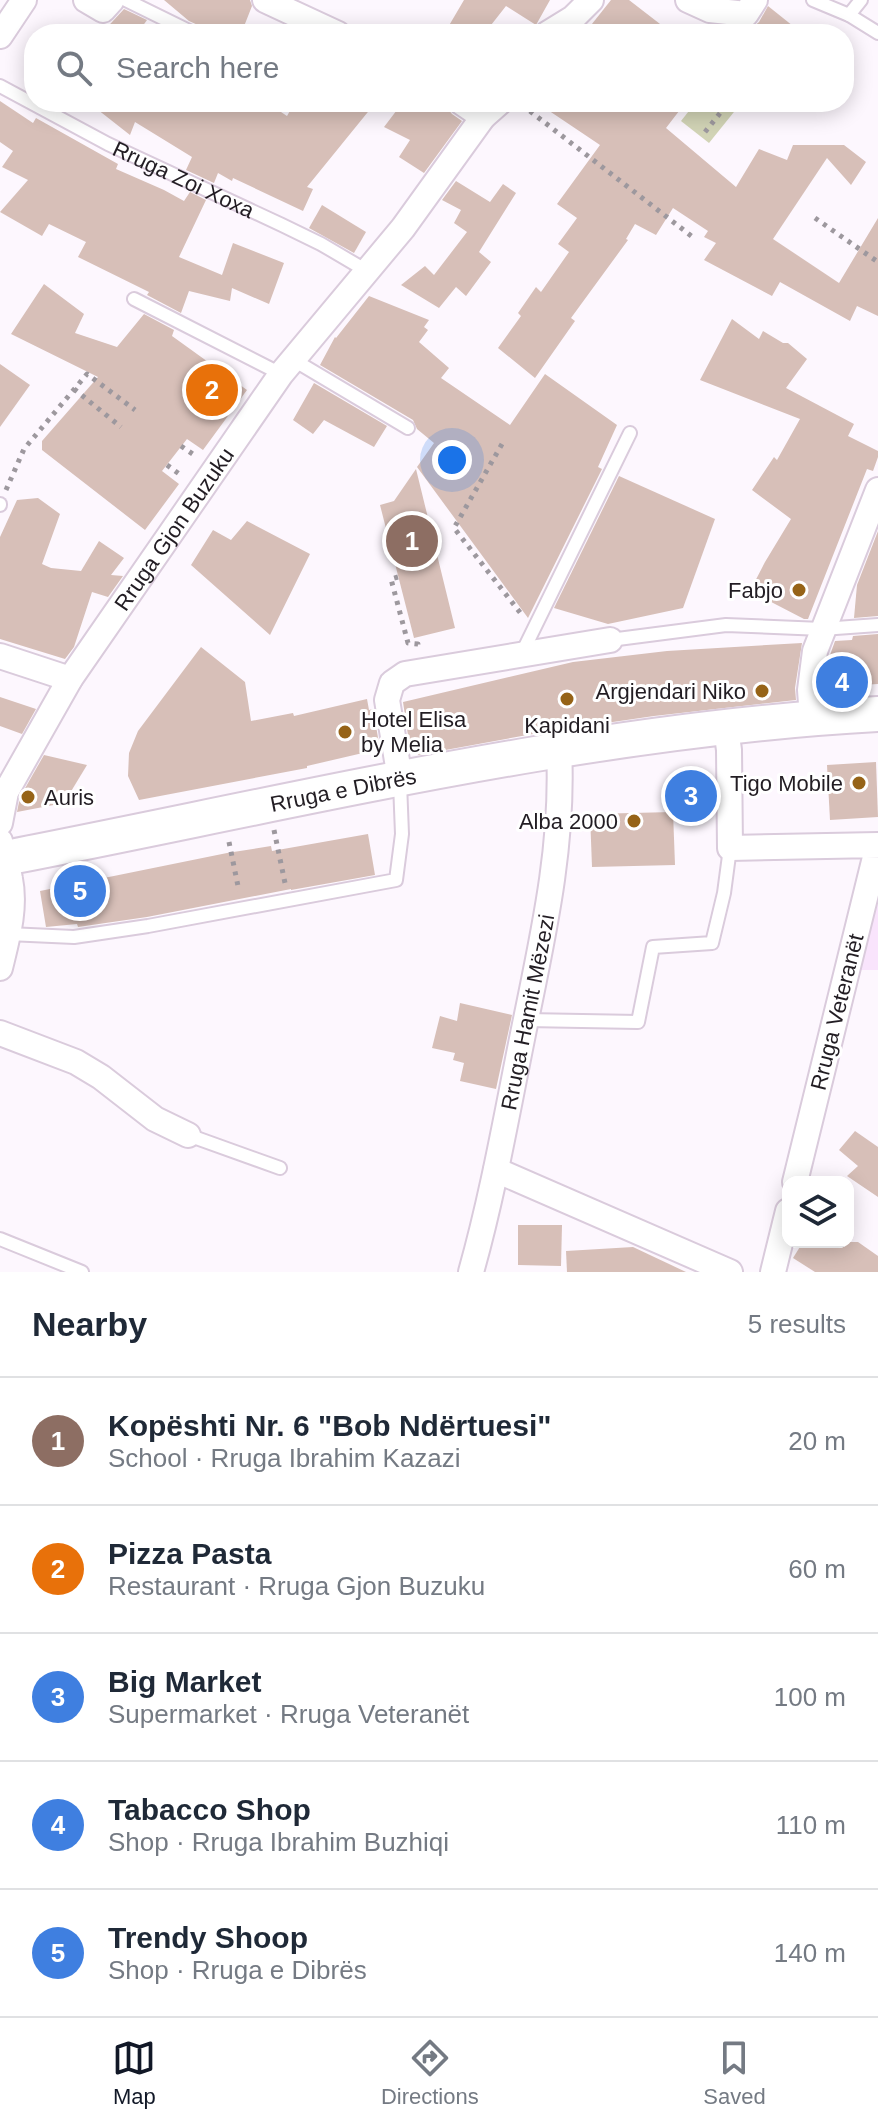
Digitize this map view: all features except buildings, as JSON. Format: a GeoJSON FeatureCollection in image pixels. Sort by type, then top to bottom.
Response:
{"type":"FeatureCollection","features":[{"type":"Feature","properties":{"kind":"main road","name":"Rruga e Dibrës"},"geometry":{"type":"LineString","coordinates":[[1,852],[559,750],[812,718],[878,714]]}},
{"type":"Feature","properties":{"kind":"street"},"geometry":{"type":"LineString","coordinates":[[0,36],[24,0]]}},
{"type":"Feature","properties":{"kind":"street"},"geometry":{"type":"LineString","coordinates":[[86,0],[103,10],[112,0]]}},
{"type":"Feature","properties":{"kind":"street"},"geometry":{"type":"LineString","coordinates":[[265,0],[317,24]]}},
{"type":"Feature","properties":{"kind":"street"},"geometry":{"type":"LineString","coordinates":[[563,24],[591,0]]}},
{"type":"Feature","properties":{"kind":"street"},"geometry":{"type":"LineString","coordinates":[[688,0],[710,10],[746,14],[755,0]]}},
{"type":"Feature","properties":{"kind":"street","name":"Rruga Gjon Buzuku"},"geometry":{"type":"LineString","coordinates":[[0,823],[6,792],[70,679],[286,367],[403,228],[490,112]]}},
{"type":"Feature","properties":{"kind":"street"},"geometry":{"type":"LineString","coordinates":[[812,718],[810,690],[815,651],[878,490]]}},
{"type":"Feature","properties":{"kind":"street"},"geometry":{"type":"LineString","coordinates":[[400,779],[387,700],[392,683],[405,674],[610,640]]}},
{"type":"Feature","properties":{"kind":"street"},"geometry":{"type":"LineString","coordinates":[[0,656],[70,679]]}},
{"type":"Feature","properties":{"kind":"street"},"geometry":{"type":"LineString","coordinates":[[726,728],[730,848]]}},
{"type":"Feature","properties":{"kind":"street","name":"Rruga Hamit Mëzezi"},"geometry":{"type":"LineString","coordinates":[[471,1272],[496,1170],[552,890],[558,827],[559,750]]}},
{"type":"Feature","properties":{"kind":"street","name":"Rruga Veteranët"},"geometry":{"type":"LineString","coordinates":[[730,848],[878,845],[796,1176]]}},
{"type":"Feature","properties":{"kind":"street"},"geometry":{"type":"LineString","coordinates":[[0,968],[11,908],[11,881],[1,852]]}},
{"type":"Feature","properties":{"kind":"street"},"geometry":{"type":"LineString","coordinates":[[0,1033],[76,1062],[101,1077],[155,1119],[188,1135]]}},
{"type":"Feature","properties":{"kind":"street"},"geometry":{"type":"LineString","coordinates":[[496,1170],[730,1272]]}},
{"type":"Feature","properties":{"kind":"street"},"geometry":{"type":"LineString","coordinates":[[773,1272],[782,1235]]}},
{"type":"Feature","properties":{"kind":"lane"},"geometry":{"type":"LineString","coordinates":[[126,0],[175,24]]}},
{"type":"Feature","properties":{"kind":"lane"},"geometry":{"type":"LineString","coordinates":[[813,0],[849,15],[878,33]]}},
{"type":"Feature","properties":{"kind":"lane"},"geometry":{"type":"LineString","coordinates":[[849,15],[861,0]]}},
{"type":"Feature","properties":{"kind":"lane","name":"Rruga Zoi Xoxa"},"geometry":{"type":"LineString","coordinates":[[0,86],[24,99]]}},
{"type":"Feature","properties":{"kind":"lane","name":"Rruga Zoi Xoxa"},"geometry":{"type":"LineString","coordinates":[[48,112],[108,144],[321,244],[367,271]]}},
{"type":"Feature","properties":{"kind":"lane"},"geometry":{"type":"LineString","coordinates":[[134,299],[286,367],[408,428]]}},
{"type":"Feature","properties":{"kind":"lane"},"geometry":{"type":"LineString","coordinates":[[522,653],[630,433]]}},
{"type":"Feature","properties":{"kind":"lane"},"geometry":{"type":"LineString","coordinates":[[610,640],[726,625],[822,629],[878,625]]}},
{"type":"Feature","properties":{"kind":"lane"},"geometry":{"type":"LineString","coordinates":[[8,934],[74,937],[396,880],[402,834],[400,779]]}},
{"type":"Feature","properties":{"kind":"lane"},"geometry":{"type":"LineString","coordinates":[[526,1020],[638,1022],[653,947],[712,943],[724,893],[730,848]]}},
{"type":"Feature","properties":{"kind":"lane"},"geometry":{"type":"LineString","coordinates":[[188,1135],[280,1168]]}},
{"type":"Feature","properties":{"kind":"lane"},"geometry":{"type":"LineString","coordinates":[[0,1239],[82,1272]]}},
{"type":"Feature","properties":{"kind":"path"},"geometry":{"type":"LineString","coordinates":[[531,112],[694,238]]}},
{"type":"Feature","properties":{"kind":"path"},"geometry":{"type":"LineString","coordinates":[[705,132],[721,112]]}},
{"type":"Feature","properties":{"kind":"path"},"geometry":{"type":"LineString","coordinates":[[815,218],[878,262]]}},
{"type":"Feature","properties":{"kind":"path"},"geometry":{"type":"LineString","coordinates":[[13,471],[24,449],[87,374],[135,410]]}},
{"type":"Feature","properties":{"kind":"path"},"geometry":{"type":"LineString","coordinates":[[74,389],[121,427]]}},
{"type":"Feature","properties":{"kind":"path"},"geometry":{"type":"LineString","coordinates":[[502,444],[454,528],[533,630]]}},
{"type":"Feature","properties":{"kind":"path"},"geometry":{"type":"LineString","coordinates":[[398,577],[391,579],[404,630],[408,643],[418,644],[422,670]]}},
{"type":"Feature","properties":{"kind":"path"},"geometry":{"type":"LineString","coordinates":[[273,827],[288,900]]}},
{"type":"Feature","properties":{"kind":"path"},"geometry":{"type":"LineString","coordinates":[[228,837],[242,908]]}},
{"type":"Feature","properties":{"kind":"path"},"geometry":{"type":"LineString","coordinates":[[63,872],[74,937]]}},
{"type":"Feature","properties":{"kind":"shaded area"},"geometry":{"type":"Polygon","coordinates":[[[878,885],[878,970],[855,970],[878,885]]]}},
{"type":"Feature","properties":{"kind":"green space"},"geometry":{"type":"Polygon","coordinates":[[[688,112],[734,112],[709,143],[681,121],[688,112]]]}},
{"type":"Feature","properties":{"kind":"place","name":"Pizza Pasta"},"geometry":{"type":"Point","coordinates":[212,390]}},
{"type":"Feature","properties":{"kind":"place","name":"Kopështi Nr. 6 \"Bob Ndërtuesi\""},"geometry":{"type":"Point","coordinates":[412,541]}},
{"type":"Feature","properties":{"kind":"place","name":"Fabjo"},"geometry":{"type":"Point","coordinates":[799,590]}},
{"type":"Feature","properties":{"kind":"place","name":"Tabacco Shop"},"geometry":{"type":"Point","coordinates":[842,682]}},
{"type":"Feature","properties":{"kind":"place","name":"Argjendari Niko"},"geometry":{"type":"Point","coordinates":[762,691]}},
{"type":"Feature","properties":{"kind":"place","name":"Kapidani"},"geometry":{"type":"Point","coordinates":[567,699]}},
{"type":"Feature","properties":{"kind":"place","name":"Hotel Elisa by Melia"},"geometry":{"type":"Point","coordinates":[345,732]}},
{"type":"Feature","properties":{"kind":"place","name":"Tigo Mobile"},"geometry":{"type":"Point","coordinates":[859,783]}},
{"type":"Feature","properties":{"kind":"place","name":"Big Market"},"geometry":{"type":"Point","coordinates":[691,796]}},
{"type":"Feature","properties":{"kind":"place","name":"Auris"},"geometry":{"type":"Point","coordinates":[28,797]}},
{"type":"Feature","properties":{"kind":"place","name":"Alba 2000"},"geometry":{"type":"Point","coordinates":[634,821]}},
{"type":"Feature","properties":{"kind":"place","name":"Trendy Shoop"},"geometry":{"type":"Point","coordinates":[80,891]}}]}
